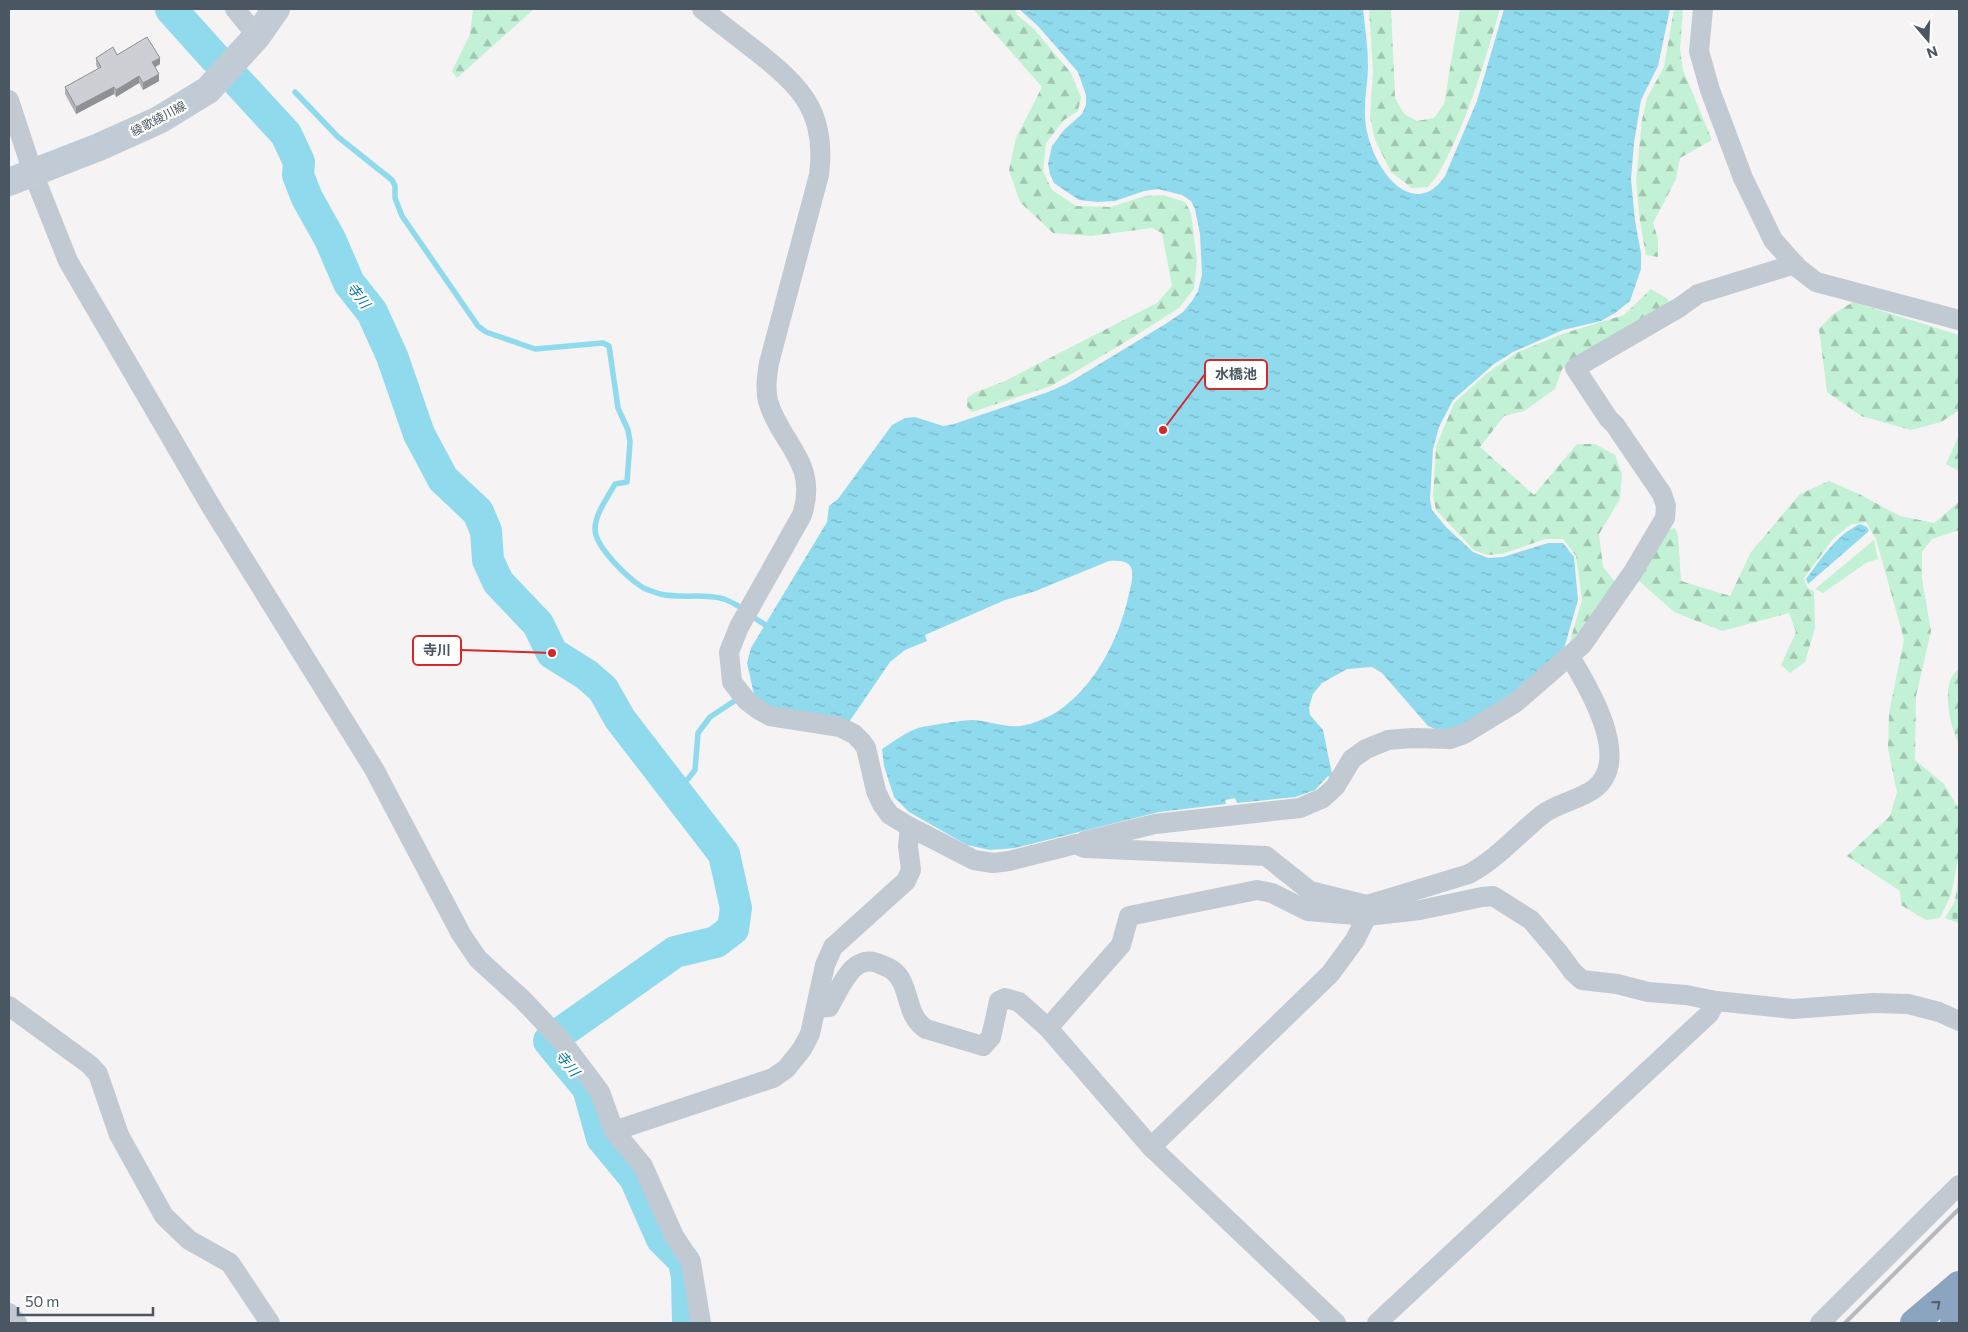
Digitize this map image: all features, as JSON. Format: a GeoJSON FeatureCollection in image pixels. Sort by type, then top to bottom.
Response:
{"type":"FeatureCollection","features":[{"type":"Feature","properties":{"kind":"highway"},"geometry":{"type":"LineString","coordinates":[[1914,1323],[1959,1286]]}},
{"type":"Feature","properties":{"kind":"highway"},"geometry":{"type":"LineString","coordinates":[[1954,1323],[1959,1318]]}},
{"type":"Feature","properties":{"kind":"main road","name":"綾歌綾川線"},"geometry":{"type":"LineString","coordinates":[[21,178],[159,120],[208,90],[257,36],[276,9]]}},
{"type":"Feature","properties":{"kind":"street"},"geometry":{"type":"LineString","coordinates":[[235,9],[257,36]]}},
{"type":"Feature","properties":{"kind":"street"},"geometry":{"type":"LineString","coordinates":[[702,9],[783,72],[803,94],[816,122],[822,156],[819,176],[769,363],[766,382],[768,401],[775,418],[800,460],[806,476],[805,504],[802,515],[738,627],[729,652],[732,682],[759,710],[770,716],[840,728],[854,734],[866,748],[876,792],[890,815],[974,860],[992,863],[1009,861],[1128,829],[1155,824],[1300,808],[1323,798],[1335,787],[1352,759],[1366,749],[1388,740],[1412,738],[1450,739],[1464,734],[1515,703],[1582,645],[1633,572],[1665,518],[1666,506],[1662,494],[1575,368],[1680,307],[1698,294],[1795,264]]}},
{"type":"Feature","properties":{"kind":"street"},"geometry":{"type":"LineString","coordinates":[[1703,9],[1699,51],[1710,90],[1743,178],[1773,240],[1795,264],[1816,282],[1959,320]]}},
{"type":"Feature","properties":{"kind":"street"},"geometry":{"type":"LineString","coordinates":[[9,100],[21,178],[212,508],[374,769],[461,934],[478,959],[523,1000],[557,1036],[600,1092],[614,1131],[643,1166],[674,1236],[691,1262],[701,1323]]}},
{"type":"Feature","properties":{"kind":"street"},"geometry":{"type":"LineString","coordinates":[[1076,844],[1085,848],[1266,856],[1310,891],[1366,911],[1476,871],[1544,813],[1594,788],[1603,778],[1608,766],[1609,749],[1605,732],[1596,702],[1570,657]]}},
{"type":"Feature","properties":{"kind":"street"},"geometry":{"type":"LineString","coordinates":[[614,1131],[773,1078],[786,1069],[802,1049],[810,1034],[825,965],[833,947],[906,881],[911,870],[908,846],[910,827]]}},
{"type":"Feature","properties":{"kind":"street"},"geometry":{"type":"LineString","coordinates":[[1048,1028],[1121,945],[1129,916],[1257,890],[1272,893],[1308,910],[1420,910],[1493,896],[1531,920],[1573,972],[1582,980],[1617,984],[1648,992],[1793,1009],[1873,1003],[1908,1004],[1939,1012],[1959,1021]]}},
{"type":"Feature","properties":{"kind":"street"},"geometry":{"type":"LineString","coordinates":[[1151,1147],[1330,974],[1355,940],[1366,911]]}},
{"type":"Feature","properties":{"kind":"street"},"geometry":{"type":"LineString","coordinates":[[816,1008],[829,1007],[851,968],[864,962],[877,962],[893,969],[902,980],[912,1015],[918,1024],[926,1029],[983,1046],[991,1037],[999,1001],[1005,998],[1019,1002],[1048,1028],[1151,1147],[1336,1323]]}},
{"type":"Feature","properties":{"kind":"street"},"geometry":{"type":"LineString","coordinates":[[1377,1323],[1709,1014],[1716,1001]]}},
{"type":"Feature","properties":{"kind":"street"},"geometry":{"type":"LineString","coordinates":[[9,1006],[90,1064],[98,1074],[119,1136],[164,1216],[189,1240],[230,1263],[270,1323]]}},
{"type":"Feature","properties":{"kind":"street"},"geometry":{"type":"LineString","coordinates":[[1820,1323],[1959,1185]]}},
{"type":"Feature","properties":{"kind":"street"},"geometry":{"type":"LineString","coordinates":[[9,1313],[17,1323]]}},
{"type":"Feature","properties":{"kind":"green space"},"geometry":{"type":"Polygon","coordinates":[[[473,9],[534,9],[457,78],[452,71],[470,34],[473,9]]]}},
{"type":"Feature","properties":{"kind":"green space"},"geometry":{"type":"Polygon","coordinates":[[[973,9],[1015,9],[1017,15],[1034,29],[1071,73],[1081,97],[1078,111],[1064,120],[1046,143],[1043,171],[1052,190],[1076,206],[1111,207],[1145,196],[1163,195],[1185,202],[1191,213],[1197,261],[1194,289],[1179,308],[1051,386],[972,412],[967,406],[967,398],[974,393],[1005,381],[1157,303],[1172,286],[1162,233],[1152,228],[1091,236],[1053,233],[1020,202],[1009,170],[1016,138],[1042,87],[973,9]]]}},
{"type":"Feature","properties":{"kind":"green space"},"geometry":{"type":"Polygon","coordinates":[[[1369,9],[1391,9],[1395,98],[1404,114],[1417,121],[1434,118],[1444,104],[1460,9],[1500,9],[1479,79],[1460,130],[1444,163],[1428,187],[1412,188],[1391,172],[1375,140],[1370,117],[1373,71],[1369,9]]]}},
{"type":"Feature","properties":{"kind":"green space"},"geometry":{"type":"Polygon","coordinates":[[[1674,9],[1683,9],[1680,49],[1683,70],[1712,140],[1680,158],[1676,179],[1653,223],[1658,239],[1658,257],[1646,255],[1636,181],[1642,120],[1647,98],[1664,67],[1674,9]]]}},
{"type":"Feature","properties":{"kind":"green space"},"geometry":{"type":"Polygon","coordinates":[[[1651,289],[1668,299],[1667,307],[1562,369],[1555,389],[1524,411],[1504,416],[1480,447],[1534,495],[1577,444],[1595,444],[1615,455],[1622,474],[1620,499],[1599,534],[1603,567],[1615,582],[1568,648],[1582,600],[1576,556],[1563,539],[1545,539],[1502,554],[1487,555],[1474,550],[1436,510],[1433,496],[1436,447],[1454,403],[1486,374],[1516,353],[1562,334],[1624,315],[1651,289]]]}},
{"type":"Feature","properties":{"kind":"green space"},"geometry":{"type":"Polygon","coordinates":[[[1853,302],[1959,335],[1959,411],[1941,422],[1911,430],[1861,416],[1827,392],[1819,329],[1832,315],[1853,302]]]}},
{"type":"Feature","properties":{"kind":"green space"},"geometry":{"type":"Polygon","coordinates":[[[1959,435],[1959,471],[1946,464],[1959,435]]]}},
{"type":"Feature","properties":{"kind":"green space"},"geometry":{"type":"Polygon","coordinates":[[[1829,481],[1859,494],[1900,516],[1934,523],[1959,502],[1959,530],[1932,539],[1922,552],[1922,579],[1931,631],[1916,696],[1915,760],[1944,784],[1959,809],[1959,854],[1951,895],[1940,918],[1926,920],[1901,905],[1900,891],[1847,856],[1890,816],[1897,792],[1888,749],[1889,713],[1904,639],[1876,539],[1866,522],[1850,525],[1833,539],[1804,578],[1807,587],[1814,592],[1815,628],[1805,662],[1790,673],[1781,665],[1796,632],[1789,613],[1722,631],[1674,612],[1638,580],[1665,531],[1675,528],[1678,535],[1681,581],[1730,596],[1751,552],[1800,494],[1829,481]]]}},
{"type":"Feature","properties":{"kind":"green space"},"geometry":{"type":"Polygon","coordinates":[[[1874,540],[1878,559],[1866,563],[1823,593],[1815,589],[1874,540]]]}},
{"type":"Feature","properties":{"kind":"green space"},"geometry":{"type":"Polygon","coordinates":[[[1959,669],[1959,744],[1952,727],[1948,694],[1949,684],[1953,675],[1959,669]]]}},
{"type":"Feature","properties":{"kind":"green space"},"geometry":{"type":"Polygon","coordinates":[[[1959,873],[1959,923],[1945,918],[1955,901],[1959,873]]]}},
{"type":"Feature","properties":{"kind":"water"},"geometry":{"type":"Polygon","coordinates":[[[1019,9],[1363,9],[1368,59],[1365,109],[1368,137],[1378,161],[1392,182],[1401,189],[1411,193],[1422,194],[1431,190],[1445,176],[1477,101],[1504,9],[1670,9],[1658,66],[1641,100],[1634,143],[1631,179],[1635,221],[1641,253],[1641,269],[1630,301],[1601,321],[1563,330],[1513,352],[1494,364],[1453,400],[1439,427],[1433,449],[1430,499],[1432,510],[1446,527],[1473,552],[1488,558],[1503,557],[1548,543],[1563,543],[1574,557],[1578,600],[1563,652],[1514,696],[1447,734],[1428,726],[1382,673],[1372,667],[1347,669],[1322,683],[1313,694],[1309,707],[1310,715],[1323,730],[1333,779],[1328,776],[1315,790],[1295,797],[1237,803],[1235,798],[1225,800],[1226,804],[1159,812],[1015,848],[990,850],[967,845],[909,812],[894,797],[884,766],[882,749],[918,728],[971,720],[1020,726],[1041,720],[1060,710],[1077,696],[1092,678],[1114,639],[1132,583],[1132,570],[1126,562],[1109,561],[1033,592],[1005,600],[925,635],[927,641],[905,650],[890,662],[849,722],[770,709],[755,699],[747,663],[751,648],[827,522],[829,506],[838,499],[892,425],[905,418],[915,417],[943,426],[954,424],[1051,391],[1070,382],[1167,323],[1183,312],[1198,291],[1202,275],[1200,234],[1195,209],[1191,201],[1182,195],[1158,189],[1144,191],[1115,201],[1079,200],[1054,183],[1048,164],[1052,146],[1064,130],[1082,114],[1086,105],[1086,95],[1078,72],[1038,26],[1019,9]]]}},
{"type":"Feature","properties":{"kind":"water"},"geometry":{"type":"Polygon","coordinates":[[[1860,524],[1867,527],[1869,531],[1808,584],[1806,579],[1830,548],[1844,534],[1860,524]]]}},
{"type":"Feature","properties":{"kind":"building"},"geometry":{"type":"Polygon","coordinates":[[[147,37],[160,58],[152,62],[159,74],[143,83],[139,76],[116,90],[114,87],[76,107],[65,87],[101,67],[96,58],[113,47],[117,55],[147,37]]]}},
{"type":"Feature","properties":{"kind":"waterway","name":"寺川"},"geometry":{"type":"LineString","coordinates":[[171,9],[215,58]]}},
{"type":"Feature","properties":{"kind":"waterway","name":"寺川"},"geometry":{"type":"LineString","coordinates":[[238,82],[286,134],[299,162],[298,175],[307,198],[330,239],[349,283],[372,312],[392,356],[419,434],[443,479],[478,512],[486,531],[488,560],[498,582],[538,624],[552,653],[587,675],[603,689],[620,719],[724,854],[736,908],[733,929],[716,942],[675,952],[549,1041],[588,1088],[602,1138],[635,1178],[662,1239],[684,1261],[687,1277],[688,1323]]}},
{"type":"Feature","properties":{"kind":"waterway"},"geometry":{"type":"LineString","coordinates":[[295,92],[338,137],[392,180],[395,186],[395,198],[402,216],[478,326],[486,332],[535,349],[603,343],[609,346],[618,408],[628,430],[630,442],[627,482],[615,484],[597,517],[595,529],[600,544],[621,569],[636,583],[646,589],[660,594],[676,596],[716,597],[742,608]]}},
{"type":"Feature","properties":{"kind":"waterway"},"geometry":{"type":"LineString","coordinates":[[756,619],[769,627]]}},
{"type":"Feature","properties":{"kind":"waterway"},"geometry":{"type":"LineString","coordinates":[[673,788],[688,779],[695,770],[698,733],[710,717],[739,698]]}},
{"type":"Feature","properties":{"kind":"railway"},"geometry":{"type":"LineString","coordinates":[[1845,1323],[1959,1209]]}},
{"type":"Feature","properties":{"kind":"place","name":"水橋池"},"geometry":{"type":"Point","coordinates":[1163,430]}},
{"type":"Feature","properties":{"kind":"place","name":"寺川"},"geometry":{"type":"Point","coordinates":[552,653]}}]}
